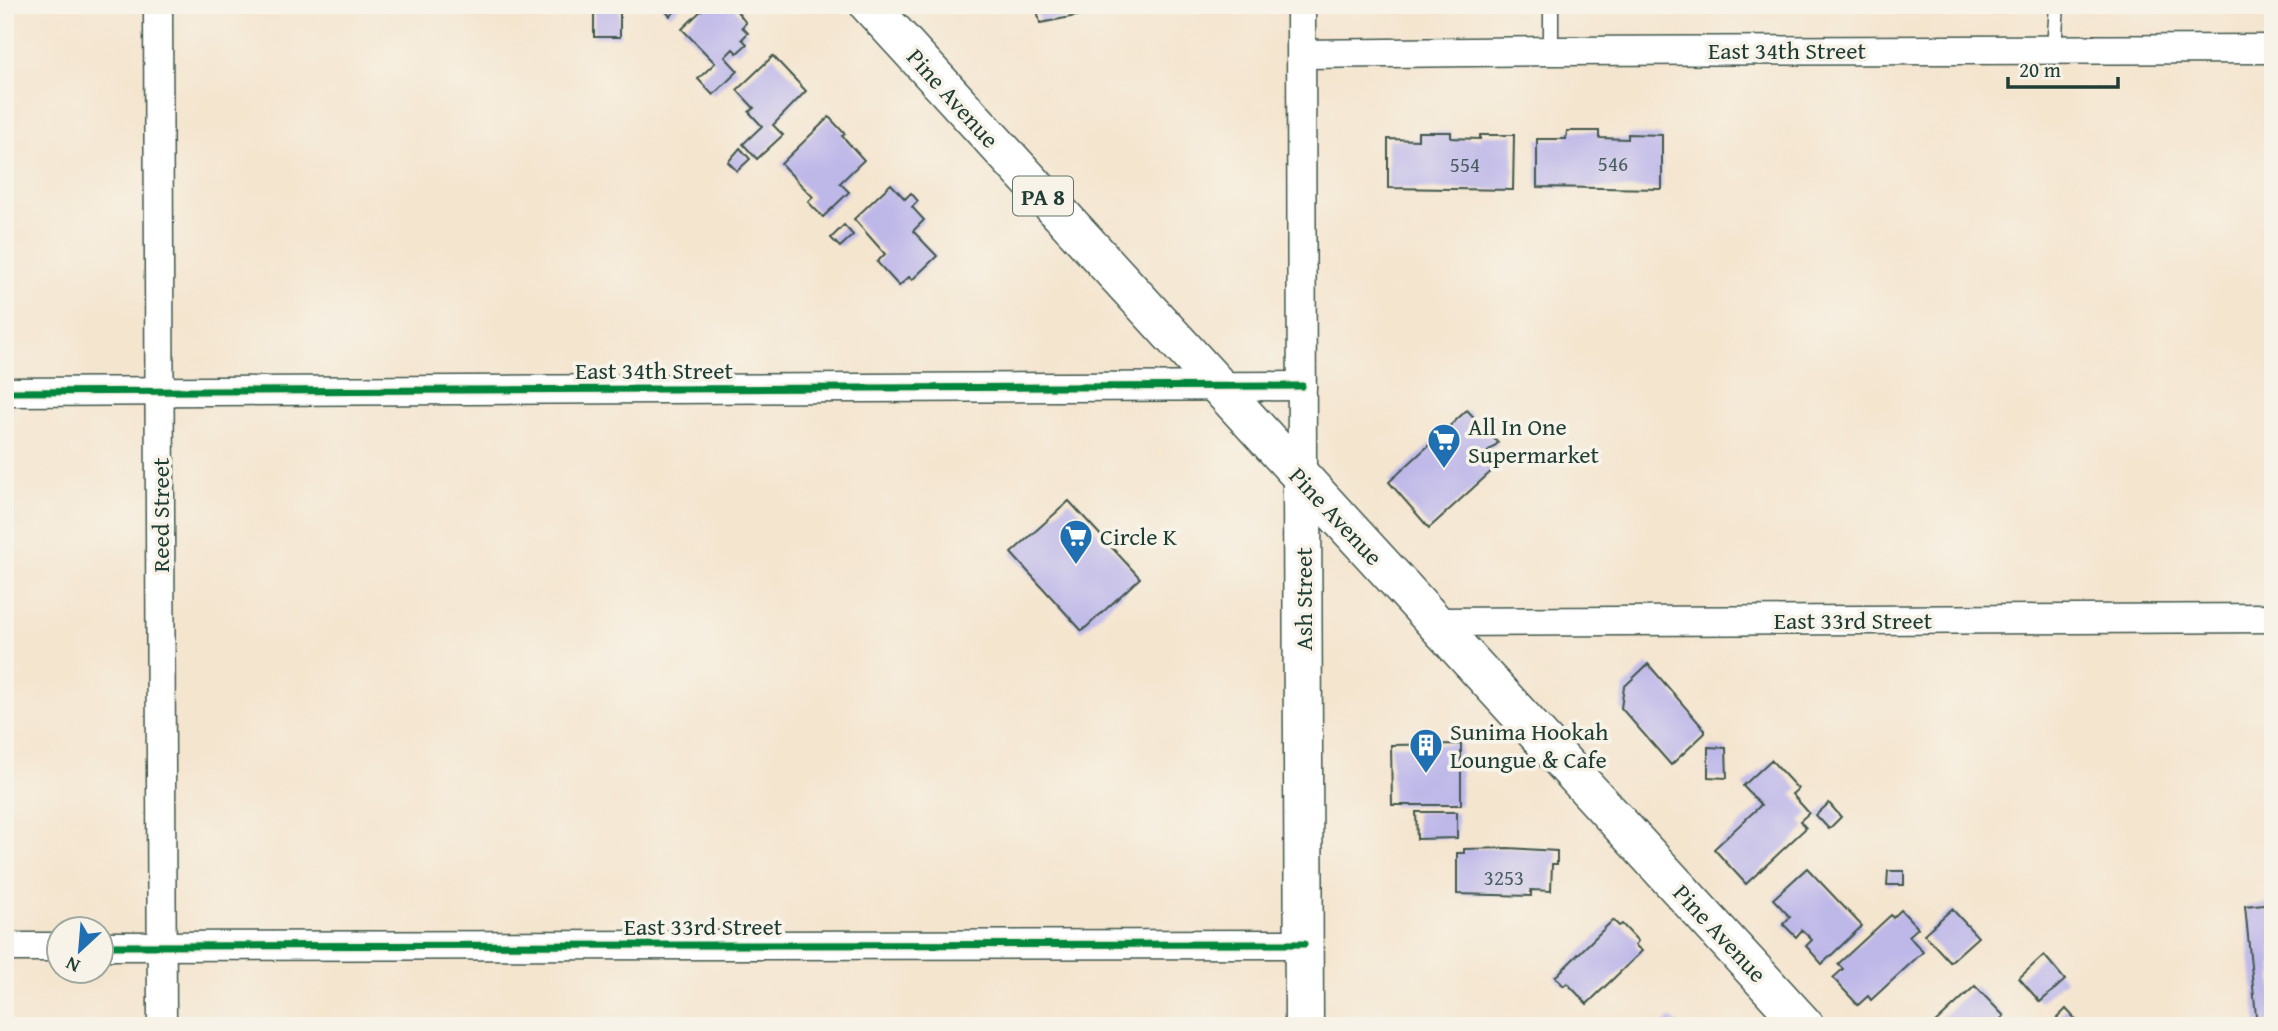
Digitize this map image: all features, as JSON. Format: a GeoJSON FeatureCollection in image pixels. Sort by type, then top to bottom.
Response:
{"type":"FeatureCollection","features":[{"type":"Feature","properties":{"kind":"main road","name":"Pine Avenue"},"geometry":{"type":"LineString","coordinates":[[869,5],[1805,1026]]}},
{"type":"Feature","properties":{"kind":"main road","name":"Ash Street"},"geometry":{"type":"LineString","coordinates":[[1302,478],[1304,1026]]}},
{"type":"Feature","properties":{"kind":"street","name":"Reed Street"},"geometry":{"type":"LineString","coordinates":[[158,5],[162,1026]]}},
{"type":"Feature","properties":{"kind":"street","name":"Ash Street"},"geometry":{"type":"LineString","coordinates":[[1301,5],[1302,478]]}},
{"type":"Feature","properties":{"kind":"street","name":"East 34th Street"},"geometry":{"type":"LineString","coordinates":[[1302,54],[2273,50]]}},
{"type":"Feature","properties":{"kind":"street","name":"East 34th Street"},"geometry":{"type":"LineString","coordinates":[[5,392],[1303,386]]}},
{"type":"Feature","properties":{"kind":"street","name":"East 33rd Street"},"geometry":{"type":"LineString","coordinates":[[1434,622],[2273,618]]}},
{"type":"Feature","properties":{"kind":"street","name":"East 33rd Street"},"geometry":{"type":"LineString","coordinates":[[116,947],[1304,944]]}},
{"type":"Feature","properties":{"kind":"street"},"geometry":{"type":"LineString","coordinates":[[5,947],[46,947]]}},
{"type":"Feature","properties":{"kind":"lane"},"geometry":{"type":"LineString","coordinates":[[1550,51],[1551,5]]}},
{"type":"Feature","properties":{"kind":"lane"},"geometry":{"type":"LineString","coordinates":[[2054,49],[2057,5]]}},
{"type":"Feature","properties":{"kind":"building"},"geometry":{"type":"Polygon","coordinates":[[[594,5],[620,5],[620,37],[594,37],[594,5]]]}},
{"type":"Feature","properties":{"kind":"building"},"geometry":{"type":"Polygon","coordinates":[[[660,5],[682,5],[670,16],[660,5]]]}},
{"type":"Feature","properties":{"kind":"building"},"geometry":{"type":"Polygon","coordinates":[[[707,5],[732,5],[746,23],[742,27],[748,33],[742,39],[747,44],[737,53],[733,49],[725,57],[738,71],[713,95],[698,79],[715,63],[682,29],[707,5]]]}},
{"type":"Feature","properties":{"kind":"building"},"geometry":{"type":"Polygon","coordinates":[[[1036,5],[1090,6],[1079,9],[1081,15],[1040,23],[1036,5]]]}},
{"type":"Feature","properties":{"kind":"building"},"geometry":{"type":"Polygon","coordinates":[[[773,56],[806,91],[773,125],[783,135],[757,159],[743,144],[762,126],[749,112],[754,108],[737,90],[773,56]]]}},
{"type":"Feature","properties":{"kind":"building"},"geometry":{"type":"Polygon","coordinates":[[[829,117],[864,160],[840,183],[849,192],[823,217],[808,202],[813,197],[781,164],[829,117]]]}},
{"type":"Feature","properties":{"kind":"building"},"geometry":{"type":"Polygon","coordinates":[[[1567,131],[1599,131],[1599,138],[1628,139],[1628,134],[1662,135],[1662,189],[1537,187],[1537,139],[1566,139],[1567,131]]]}},
{"type":"Feature","properties":{"kind":"building"},"geometry":{"type":"Polygon","coordinates":[[[1418,132],[1451,132],[1451,138],[1480,139],[1480,135],[1514,135],[1513,190],[1388,188],[1388,139],[1418,140],[1418,132]]]}},
{"type":"Feature","properties":{"kind":"building"},"geometry":{"type":"Polygon","coordinates":[[[740,148],[750,159],[737,171],[728,162],[740,148]]]}},
{"type":"Feature","properties":{"kind":"building"},"geometry":{"type":"Polygon","coordinates":[[[891,184],[905,199],[911,193],[918,201],[912,207],[924,220],[913,231],[937,256],[912,280],[909,277],[899,286],[877,262],[885,254],[854,219],[891,184]]]}},
{"type":"Feature","properties":{"kind":"building"},"geometry":{"type":"Polygon","coordinates":[[[844,225],[853,235],[840,247],[831,238],[844,225]]]}},
{"type":"Feature","properties":{"kind":"building"},"geometry":{"type":"Polygon","coordinates":[[[1467,410],[1498,443],[1482,457],[1494,469],[1429,528],[1389,482],[1467,410]]]}},
{"type":"Feature","properties":{"kind":"building","name":"Circle K"},"geometry":{"type":"Polygon","coordinates":[[[1069,501],[1140,578],[1082,631],[1011,553],[1069,501]]]}},
{"type":"Feature","properties":{"kind":"building"},"geometry":{"type":"Polygon","coordinates":[[[1648,664],[1705,730],[1671,765],[1621,708],[1624,687],[1648,664]]]}},
{"type":"Feature","properties":{"kind":"building","name":"Sunima Hookah Loungue & Cafe"},"geometry":{"type":"Polygon","coordinates":[[[1461,744],[1461,805],[1392,805],[1391,745],[1461,744]]]}},
{"type":"Feature","properties":{"kind":"building"},"geometry":{"type":"Polygon","coordinates":[[[1708,747],[1726,748],[1727,778],[1708,777],[1708,747]]]}},
{"type":"Feature","properties":{"kind":"building"},"geometry":{"type":"Polygon","coordinates":[[[1771,760],[1798,789],[1792,794],[1809,813],[1800,821],[1806,828],[1746,884],[1714,849],[1761,805],[1743,786],[1771,760]]]}},
{"type":"Feature","properties":{"kind":"building"},"geometry":{"type":"Polygon","coordinates":[[[1829,803],[1841,817],[1829,829],[1816,815],[1829,803]]]}},
{"type":"Feature","properties":{"kind":"building"},"geometry":{"type":"Polygon","coordinates":[[[1416,812],[1457,812],[1457,838],[1417,839],[1416,812]]]}},
{"type":"Feature","properties":{"kind":"building"},"geometry":{"type":"Polygon","coordinates":[[[1464,849],[1557,851],[1557,864],[1552,864],[1551,891],[1531,890],[1531,896],[1457,894],[1457,853],[1464,853],[1464,849]]]}},
{"type":"Feature","properties":{"kind":"building"},"geometry":{"type":"Polygon","coordinates":[[[1807,868],[1862,926],[1822,964],[1806,946],[1812,940],[1802,930],[1796,937],[1783,924],[1790,917],[1773,899],[1807,868]]]}},
{"type":"Feature","properties":{"kind":"building"},"geometry":{"type":"Polygon","coordinates":[[[1888,871],[1904,871],[1904,885],[1887,885],[1888,871]]]}},
{"type":"Feature","properties":{"kind":"building"},"geometry":{"type":"Polygon","coordinates":[[[2273,903],[2273,1026],[2257,1026],[2245,906],[2273,903]]]}},
{"type":"Feature","properties":{"kind":"building"},"geometry":{"type":"Polygon","coordinates":[[[1952,909],[1978,937],[1950,962],[1924,934],[1952,909]]]}},
{"type":"Feature","properties":{"kind":"building"},"geometry":{"type":"Polygon","coordinates":[[[1901,910],[1918,928],[1909,936],[1923,952],[1871,1000],[1868,996],[1858,1005],[1833,978],[1843,969],[1838,964],[1891,915],[1893,918],[1901,910]]]}},
{"type":"Feature","properties":{"kind":"building"},"geometry":{"type":"Polygon","coordinates":[[[1613,920],[1619,926],[1622,924],[1638,941],[1635,945],[1642,951],[1587,1004],[1567,983],[1564,986],[1555,977],[1613,920]]]}},
{"type":"Feature","properties":{"kind":"building"},"geometry":{"type":"Polygon","coordinates":[[[2044,955],[2065,980],[2040,1002],[2019,978],[2044,955]]]}},
{"type":"Feature","properties":{"kind":"building"},"geometry":{"type":"Polygon","coordinates":[[[1975,986],[2004,1016],[1996,1023],[1999,1026],[1932,1026],[1975,986]]]}},
{"type":"Feature","properties":{"kind":"building"},"geometry":{"type":"Polygon","coordinates":[[[2066,1009],[2082,1026],[2049,1026],[2066,1009]]]}},
{"type":"Feature","properties":{"kind":"building"},"geometry":{"type":"Polygon","coordinates":[[[1671,1017],[1679,1026],[1662,1026],[1671,1017]]]}},
{"type":"Feature","properties":{"kind":"cycle path"},"geometry":{"type":"LineString","coordinates":[[5,392],[1302,386]]}},
{"type":"Feature","properties":{"kind":"cycle path"},"geometry":{"type":"LineString","coordinates":[[116,946],[1304,944]]}},
{"type":"Feature","properties":{"kind":"place","name":"All In One Supermarket"},"geometry":{"type":"Point","coordinates":[1444,470]}},
{"type":"Feature","properties":{"kind":"place","name":"Circle K"},"geometry":{"type":"Point","coordinates":[1076,566]}},
{"type":"Feature","properties":{"kind":"place","name":"Sunima Hookah Loungue & Cafe"},"geometry":{"type":"Point","coordinates":[1426,775]}}]}
